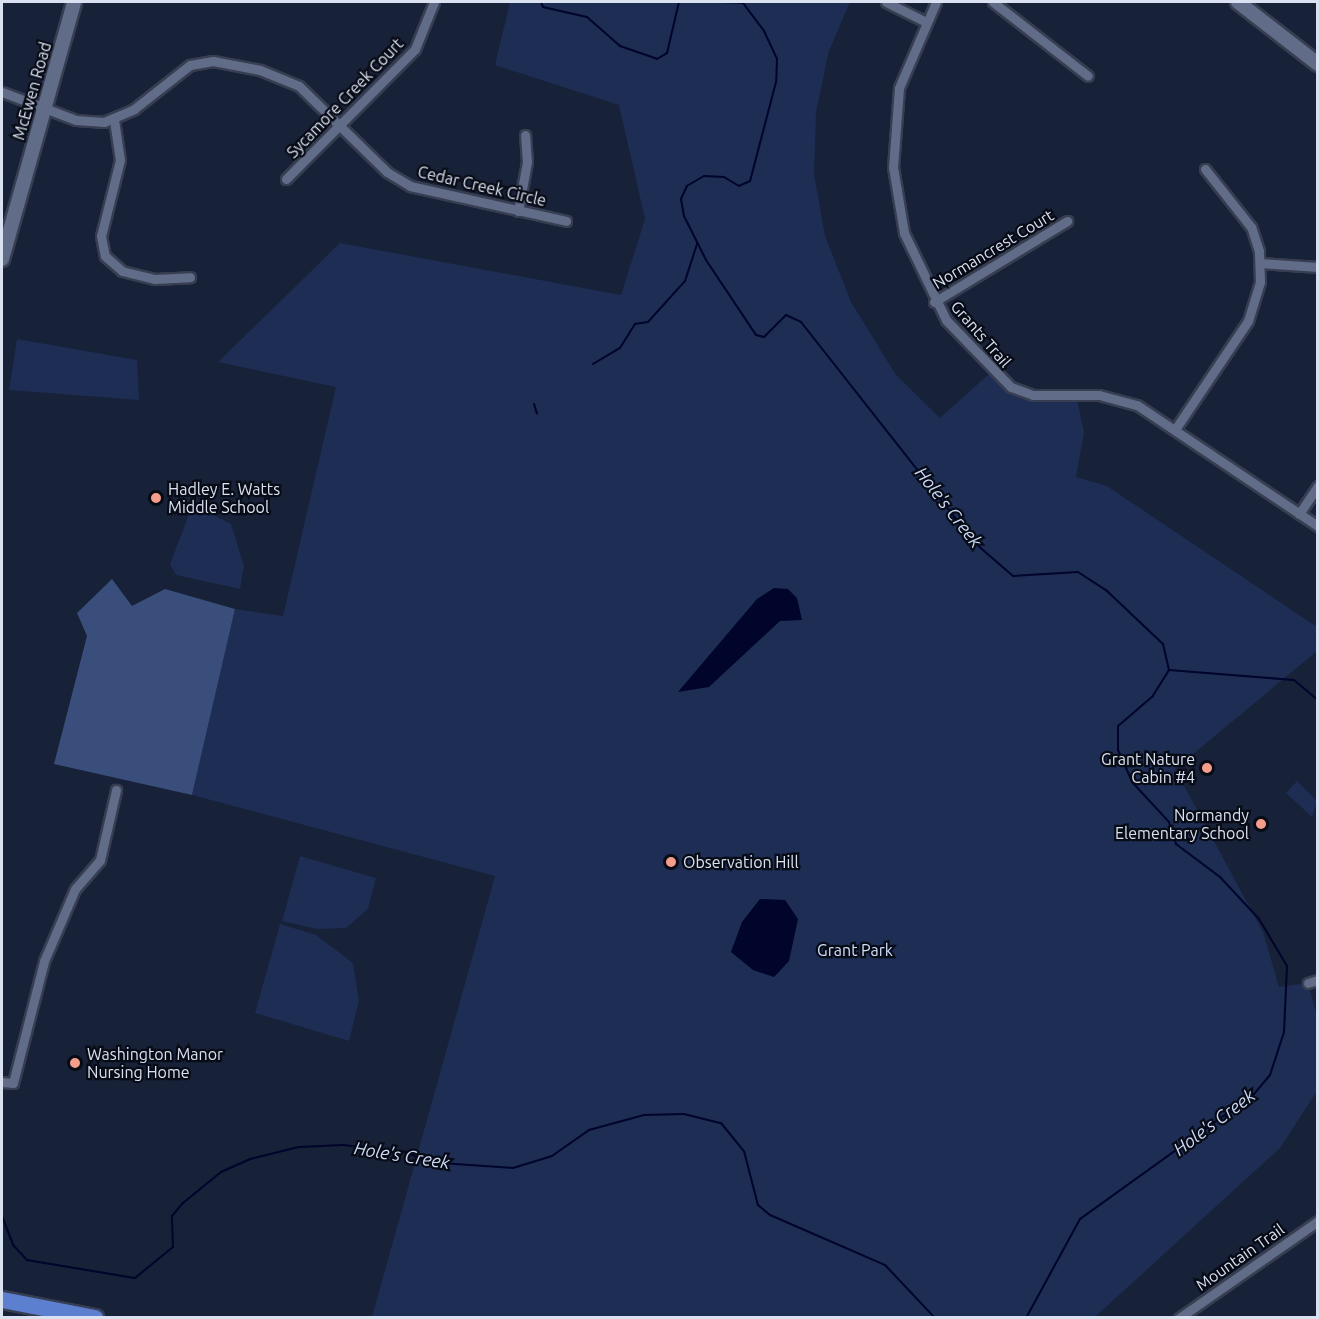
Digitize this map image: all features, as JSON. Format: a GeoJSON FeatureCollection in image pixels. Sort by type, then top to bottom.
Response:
{"type":"FeatureCollection","features":[{"type":"Feature","properties":{"kind":"highway"},"geometry":{"type":"LineString","coordinates":[[2,1300],[95,1317]]}},
{"type":"Feature","properties":{"kind":"street","name":"McEwen Road"},"geometry":{"type":"LineString","coordinates":[[2,259],[74,2]]}},
{"type":"Feature","properties":{"kind":"street","name":"Sycamore Creek Court"},"geometry":{"type":"LineString","coordinates":[[286,179],[415,49],[434,2]]}},
{"type":"Feature","properties":{"kind":"street"},"geometry":{"type":"LineString","coordinates":[[886,2],[924,21]]}},
{"type":"Feature","properties":{"kind":"street","name":"Grants Trail"},"geometry":{"type":"LineString","coordinates":[[936,2],[924,21],[899,88],[893,167],[904,233],[934,302],[983,364],[1011,387],[1046,396],[1123,400],[1176,428],[1317,526]]}},
{"type":"Feature","properties":{"kind":"street"},"geometry":{"type":"LineString","coordinates":[[993,2],[1088,76]]}},
{"type":"Feature","properties":{"kind":"street"},"geometry":{"type":"LineString","coordinates":[[1238,2],[1317,64]]}},
{"type":"Feature","properties":{"kind":"street","name":"Cedar Creek Circle"},"geometry":{"type":"LineString","coordinates":[[114,120],[181,68],[213,61],[291,81],[366,151],[410,186],[566,221]]}},
{"type":"Feature","properties":{"kind":"street"},"geometry":{"type":"LineString","coordinates":[[2,92],[43,110],[81,121],[114,120],[120,159],[101,236],[105,256],[122,271],[155,279],[190,277]]}},
{"type":"Feature","properties":{"kind":"street"},"geometry":{"type":"LineString","coordinates":[[518,211],[527,162],[525,135]]}},
{"type":"Feature","properties":{"kind":"street"},"geometry":{"type":"LineString","coordinates":[[1176,428],[1248,321],[1260,263],[1244,216],[1205,169]]}},
{"type":"Feature","properties":{"kind":"street","name":"Normancrest Court"},"geometry":{"type":"LineString","coordinates":[[934,302],[1067,221]]}},
{"type":"Feature","properties":{"kind":"street"},"geometry":{"type":"LineString","coordinates":[[1260,263],[1317,267]]}},
{"type":"Feature","properties":{"kind":"street"},"geometry":{"type":"LineString","coordinates":[[1299,514],[1317,486]]}},
{"type":"Feature","properties":{"kind":"street"},"geometry":{"type":"LineString","coordinates":[[2,1082],[13,1083],[44,962],[75,889],[100,860],[116,790]]}},
{"type":"Feature","properties":{"kind":"street","name":"Mountain Trail"},"geometry":{"type":"LineString","coordinates":[[1179,1317],[1317,1221]]}},
{"type":"Feature","properties":{"kind":"green space","name":"Grant Park"},"geometry":{"type":"Polygon","coordinates":[[[510,2],[850,2],[829,51],[816,112],[814,174],[825,236],[851,302],[896,375],[940,418],[991,372],[1021,391],[1076,395],[1084,432],[1076,477],[1107,486],[1317,627],[1317,651],[1175,769],[1263,932],[1279,987],[1308,983],[1317,1017],[1317,1091],[1280,1148],[1095,1317],[372,1317],[495,876],[192,795],[235,609],[283,616],[336,387],[218,362],[340,243],[621,295],[645,219],[619,105],[495,65],[510,2]]]}},
{"type":"Feature","properties":{"kind":"green space"},"geometry":{"type":"Polygon","coordinates":[[[17,339],[137,360],[139,400],[9,390],[17,339]]]}},
{"type":"Feature","properties":{"kind":"green space"},"geometry":{"type":"Polygon","coordinates":[[[193,504],[231,524],[244,566],[240,589],[176,575],[170,564],[193,504]]]}},
{"type":"Feature","properties":{"kind":"green space"},"geometry":{"type":"Polygon","coordinates":[[[1297,781],[1317,801],[1312,817],[1286,793],[1297,781]]]}},
{"type":"Feature","properties":{"kind":"green space"},"geometry":{"type":"Polygon","coordinates":[[[300,856],[376,878],[368,909],[346,928],[317,929],[282,921],[300,856]]]}},
{"type":"Feature","properties":{"kind":"green space"},"geometry":{"type":"Polygon","coordinates":[[[280,924],[316,935],[353,963],[359,1001],[349,1041],[255,1013],[280,924]]]}},
{"type":"Feature","properties":{"kind":"shaded area"},"geometry":{"type":"Polygon","coordinates":[[[112,579],[132,606],[165,589],[235,609],[192,795],[54,764],[87,636],[77,613],[112,579]]]}},
{"type":"Feature","properties":{"kind":"shaded area"},"geometry":{"type":"Polygon","coordinates":[[[774,588],[788,589],[797,598],[802,620],[780,621],[709,687],[678,692],[757,599],[774,588]]]}},
{"type":"Feature","properties":{"kind":"shaded area"},"geometry":{"type":"Polygon","coordinates":[[[760,899],[785,900],[798,919],[789,961],[774,977],[753,970],[731,952],[742,922],[760,899]]]}},
{"type":"Feature","properties":{"kind":"waterway","name":"Hole's Creek"},"geometry":{"type":"LineString","coordinates":[[541,2],[543,7],[587,17],[620,46],[657,59],[667,53],[679,2]]}},
{"type":"Feature","properties":{"kind":"waterway","name":"Hole's Creek"},"geometry":{"type":"LineString","coordinates":[[720,2],[743,3],[764,31],[777,59],[776,82],[750,181],[739,186],[724,177],[704,176],[687,186],[681,199],[684,216],[706,260],[756,335],[764,337],[786,315],[801,322],[976,544],[1013,576],[1078,572],[1107,591],[1163,644],[1169,670],[1153,696],[1118,726],[1118,750],[1132,782],[1169,822],[1176,844],[1220,877],[1259,919],[1287,966],[1284,1032],[1270,1075],[1254,1094],[1080,1219],[1026,1318]]}},
{"type":"Feature","properties":{"kind":"waterway"},"geometry":{"type":"LineString","coordinates":[[593,364],[620,348],[635,324],[648,322],[685,281],[697,243]]}},
{"type":"Feature","properties":{"kind":"waterway"},"geometry":{"type":"LineString","coordinates":[[534,404],[537,414]]}},
{"type":"Feature","properties":{"kind":"waterway"},"geometry":{"type":"LineString","coordinates":[[1169,670],[1294,680],[1318,700]]}},
{"type":"Feature","properties":{"kind":"waterway","name":"Hole's Creek"},"geometry":{"type":"LineString","coordinates":[[2,1216],[13,1245],[27,1260],[135,1278],[173,1247],[172,1216],[183,1203],[221,1172],[250,1159],[299,1147],[343,1145],[407,1152],[426,1162],[513,1168],[552,1156],[589,1130],[644,1115],[684,1114],[721,1123],[744,1151],[758,1205],[770,1215],[885,1265],[935,1318]]}},
{"type":"Feature","properties":{"kind":"place","name":"Hadley E. Watts Middle School"},"geometry":{"type":"Point","coordinates":[156,498]}},
{"type":"Feature","properties":{"kind":"place","name":"Grant Nature Cabin #4"},"geometry":{"type":"Point","coordinates":[1207,768]}},
{"type":"Feature","properties":{"kind":"place","name":"Normandy Elementary School"},"geometry":{"type":"Point","coordinates":[1261,824]}},
{"type":"Feature","properties":{"kind":"place","name":"Observation Hill"},"geometry":{"type":"Point","coordinates":[671,862]}},
{"type":"Feature","properties":{"kind":"place","name":"Washington Manor Nursing Home"},"geometry":{"type":"Point","coordinates":[75,1063]}}]}
